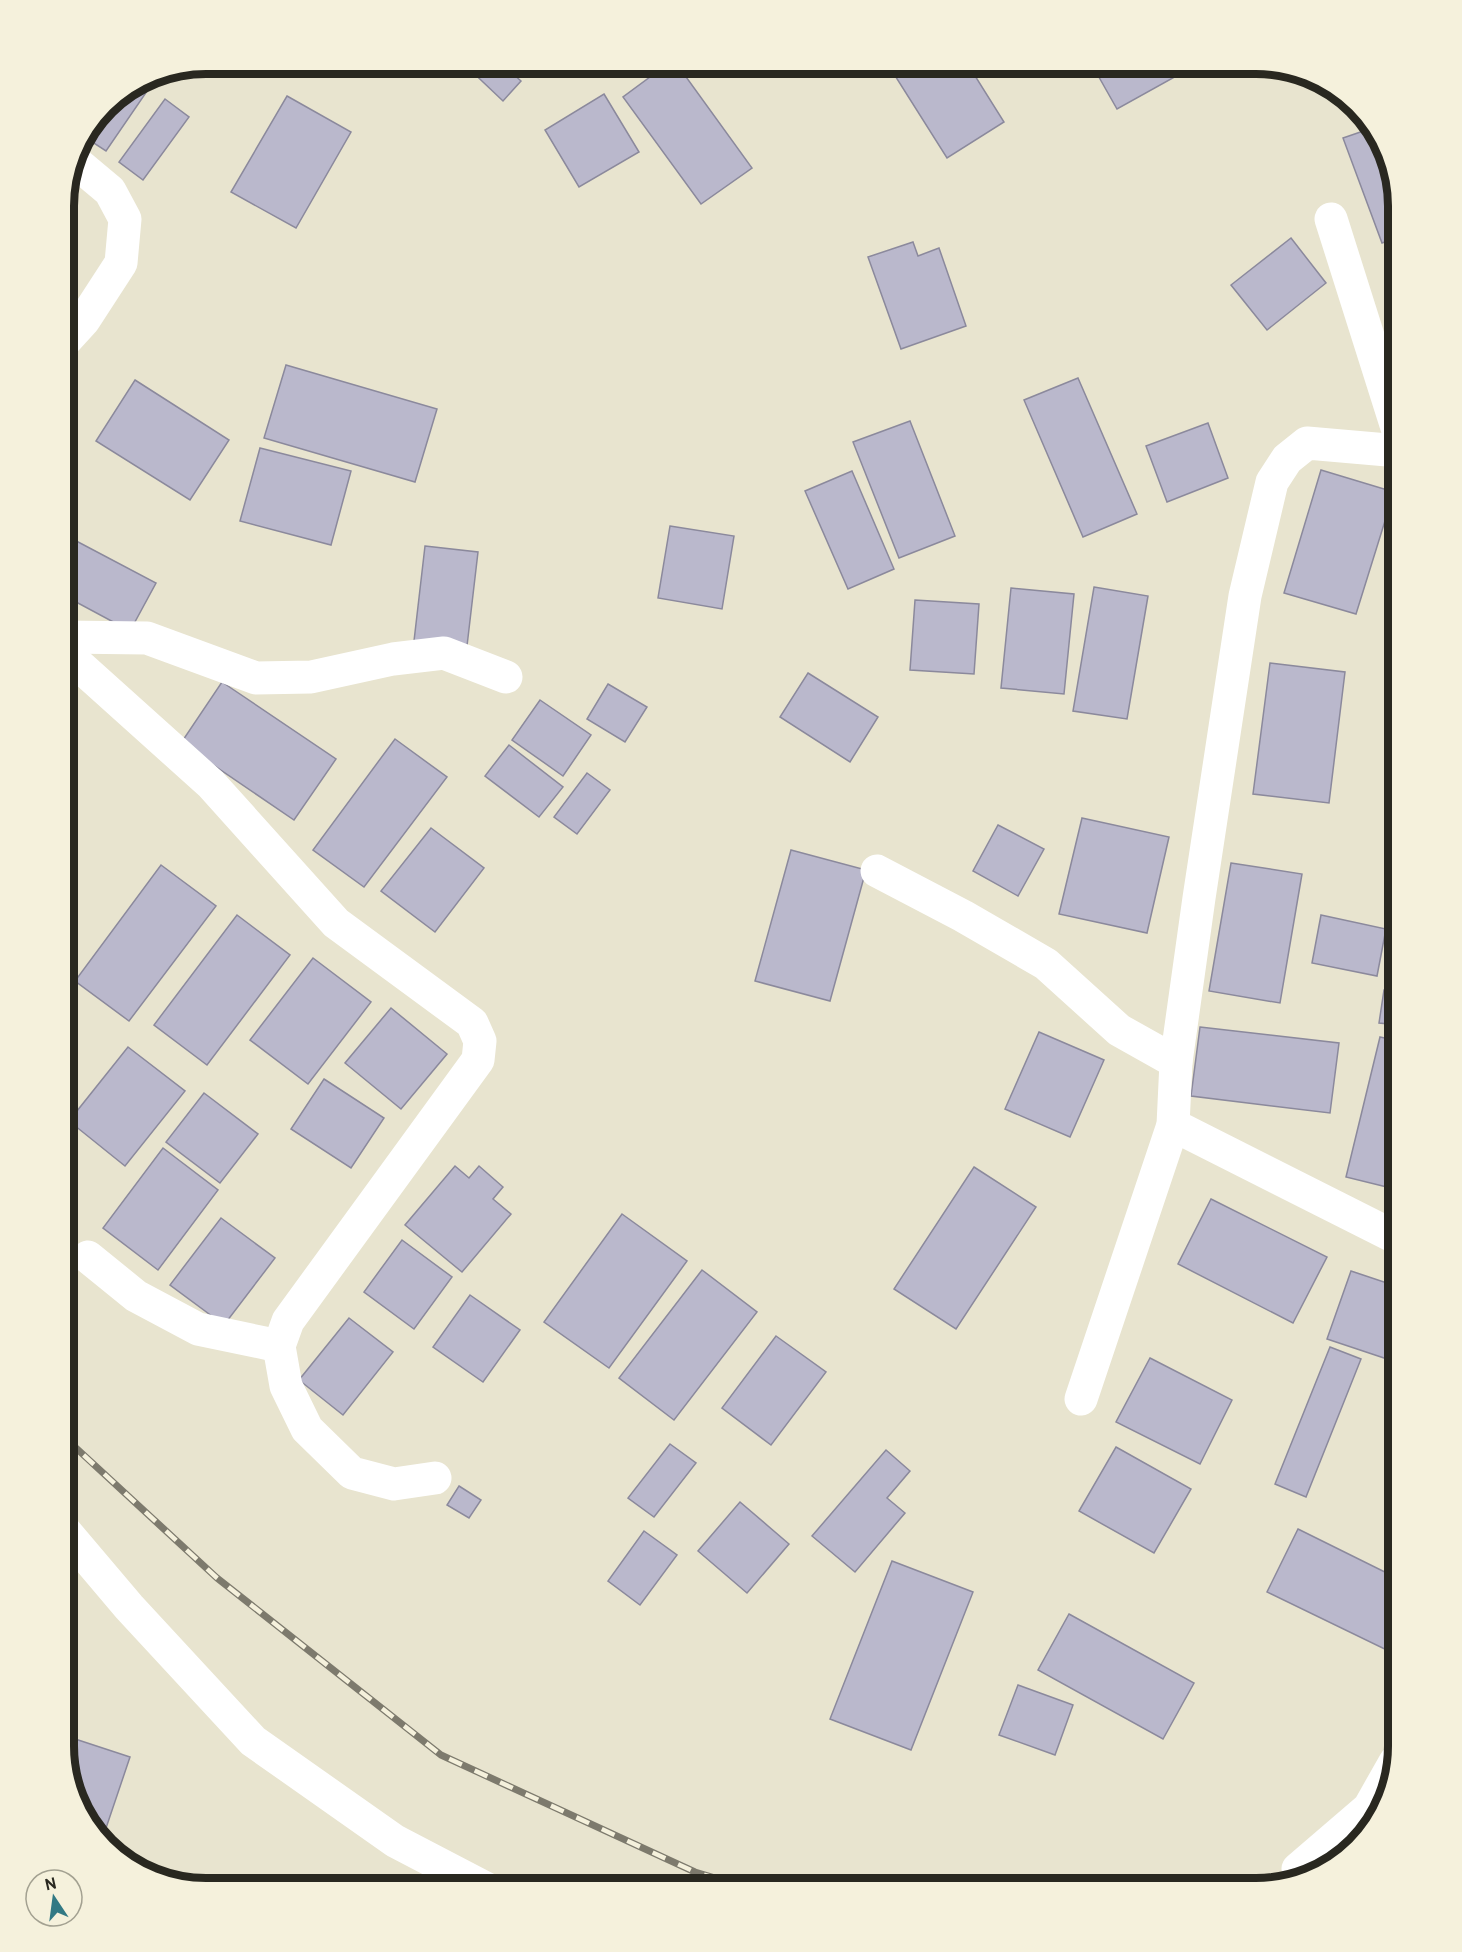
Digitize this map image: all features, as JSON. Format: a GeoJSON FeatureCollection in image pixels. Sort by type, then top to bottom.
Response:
{"type":"FeatureCollection","features":[{"type":"Feature","properties":{"kind":"street"},"geometry":{"type":"LineString","coordinates":[[74,331],[84,320],[121,263],[125,219],[110,191],[80,166]]}},
{"type":"Feature","properties":{"kind":"street"},"geometry":{"type":"LineString","coordinates":[[1331,219],[1388,399]]}},
{"type":"Feature","properties":{"kind":"street"},"geometry":{"type":"LineString","coordinates":[[1082,1399],[1173,1125],[1176,1062],[1245,596],[1272,482],[1287,459],[1307,443],[1388,450]]}},
{"type":"Feature","properties":{"kind":"street"},"geometry":{"type":"LineString","coordinates":[[74,637],[147,638],[256,678],[310,677],[393,659],[444,653],[506,677]]}},
{"type":"Feature","properties":{"kind":"street"},"geometry":{"type":"LineString","coordinates":[[74,661],[211,784],[336,923],[472,1023],[480,1041],[478,1060],[294,1312],[288,1321],[279,1346],[286,1386],[307,1429],[352,1473],[394,1484],[435,1478]]}},
{"type":"Feature","properties":{"kind":"street"},"geometry":{"type":"LineString","coordinates":[[877,871],[963,916],[1046,964],[1119,1030],[1176,1062]]}},
{"type":"Feature","properties":{"kind":"street"},"geometry":{"type":"LineString","coordinates":[[1173,1125],[1388,1233]]}},
{"type":"Feature","properties":{"kind":"street"},"geometry":{"type":"LineString","coordinates":[[88,1257],[136,1296],[198,1329],[279,1346]]}},
{"type":"Feature","properties":{"kind":"street"},"geometry":{"type":"LineString","coordinates":[[74,1542],[129,1607],[253,1741],[395,1841],[466,1878]]}},
{"type":"Feature","properties":{"kind":"street"},"geometry":{"type":"LineString","coordinates":[[1298,1869],[1369,1808],[1384,1782]]}},
{"type":"Feature","properties":{"kind":"building"},"geometry":{"type":"Polygon","coordinates":[[[475,74],[513,74],[521,81],[503,101],[475,74]]]}},
{"type":"Feature","properties":{"kind":"building"},"geometry":{"type":"Polygon","coordinates":[[[654,74],[684,74],[752,168],[701,204],[623,97],[654,74]]]}},
{"type":"Feature","properties":{"kind":"building"},"geometry":{"type":"Polygon","coordinates":[[[894,74],[974,74],[1004,122],[947,158],[894,74]]]}},
{"type":"Feature","properties":{"kind":"building"},"geometry":{"type":"Polygon","coordinates":[[[1097,74],[1180,74],[1117,109],[1097,74]]]}},
{"type":"Feature","properties":{"kind":"building"},"geometry":{"type":"Polygon","coordinates":[[[151,86],[106,151],[90,141],[91,139],[112,112],[139,91],[151,86]]]}},
{"type":"Feature","properties":{"kind":"building"},"geometry":{"type":"Polygon","coordinates":[[[604,94],[639,152],[579,187],[545,130],[604,94]]]}},
{"type":"Feature","properties":{"kind":"building"},"geometry":{"type":"Polygon","coordinates":[[[287,96],[351,132],[296,228],[231,192],[287,96]]]}},
{"type":"Feature","properties":{"kind":"building"},"geometry":{"type":"Polygon","coordinates":[[[165,99],[189,117],[143,180],[119,162],[165,99]]]}},
{"type":"Feature","properties":{"kind":"building"},"geometry":{"type":"Polygon","coordinates":[[[1365,130],[1382,163],[1387,188],[1388,241],[1382,243],[1343,138],[1365,130]]]}},
{"type":"Feature","properties":{"kind":"building"},"geometry":{"type":"Polygon","coordinates":[[[1291,238],[1326,283],[1267,330],[1231,285],[1291,238]]]}},
{"type":"Feature","properties":{"kind":"building"},"geometry":{"type":"Polygon","coordinates":[[[913,242],[918,256],[939,248],[966,326],[901,349],[868,257],[913,242]]]}},
{"type":"Feature","properties":{"kind":"building"},"geometry":{"type":"Polygon","coordinates":[[[286,365],[437,409],[415,482],[264,438],[286,365]]]}},
{"type":"Feature","properties":{"kind":"building"},"geometry":{"type":"Polygon","coordinates":[[[1078,378],[1137,514],[1083,537],[1024,400],[1078,378]]]}},
{"type":"Feature","properties":{"kind":"building"},"geometry":{"type":"Polygon","coordinates":[[[135,380],[229,440],[190,500],[96,441],[135,380]]]}},
{"type":"Feature","properties":{"kind":"building"},"geometry":{"type":"Polygon","coordinates":[[[910,421],[955,536],[899,558],[853,442],[910,421]]]}},
{"type":"Feature","properties":{"kind":"building"},"geometry":{"type":"Polygon","coordinates":[[[1208,423],[1228,478],[1167,502],[1146,446],[1208,423]]]}},
{"type":"Feature","properties":{"kind":"building"},"geometry":{"type":"Polygon","coordinates":[[[260,448],[351,471],[331,545],[240,521],[260,448]]]}},
{"type":"Feature","properties":{"kind":"building"},"geometry":{"type":"Polygon","coordinates":[[[1321,470],[1388,490],[1388,511],[1356,614],[1284,593],[1321,470]]]}},
{"type":"Feature","properties":{"kind":"building"},"geometry":{"type":"Polygon","coordinates":[[[852,471],[894,569],[848,589],[805,491],[852,471]]]}},
{"type":"Feature","properties":{"kind":"building"},"geometry":{"type":"Polygon","coordinates":[[[670,526],[734,536],[722,609],[658,598],[670,526]]]}},
{"type":"Feature","properties":{"kind":"building"},"geometry":{"type":"Polygon","coordinates":[[[74,540],[156,583],[130,631],[74,601],[74,540]]]}},
{"type":"Feature","properties":{"kind":"building"},"geometry":{"type":"Polygon","coordinates":[[[425,546],[478,552],[467,646],[414,641],[425,546]]]}},
{"type":"Feature","properties":{"kind":"building"},"geometry":{"type":"Polygon","coordinates":[[[1094,587],[1148,596],[1127,719],[1073,711],[1094,587]]]}},
{"type":"Feature","properties":{"kind":"building"},"geometry":{"type":"Polygon","coordinates":[[[1011,588],[1074,594],[1064,694],[1001,688],[1011,588]]]}},
{"type":"Feature","properties":{"kind":"building"},"geometry":{"type":"Polygon","coordinates":[[[915,600],[979,604],[974,674],[910,670],[915,600]]]}},
{"type":"Feature","properties":{"kind":"building"},"geometry":{"type":"Polygon","coordinates":[[[1270,663],[1345,672],[1329,803],[1253,794],[1270,663]]]}},
{"type":"Feature","properties":{"kind":"building"},"geometry":{"type":"Polygon","coordinates":[[[808,673],[878,717],[850,762],[780,717],[808,673]]]}},
{"type":"Feature","properties":{"kind":"building"},"geometry":{"type":"Polygon","coordinates":[[[222,682],[336,759],[294,820],[181,743],[222,682]]]}},
{"type":"Feature","properties":{"kind":"building"},"geometry":{"type":"Polygon","coordinates":[[[608,684],[647,707],[625,742],[587,719],[608,684]]]}},
{"type":"Feature","properties":{"kind":"building"},"geometry":{"type":"Polygon","coordinates":[[[540,700],[591,735],[563,776],[512,740],[540,700]]]}},
{"type":"Feature","properties":{"kind":"building"},"geometry":{"type":"Polygon","coordinates":[[[395,739],[447,777],[364,887],[313,850],[395,739]]]}},
{"type":"Feature","properties":{"kind":"building"},"geometry":{"type":"Polygon","coordinates":[[[509,745],[563,787],[539,817],[485,776],[509,745]]]}},
{"type":"Feature","properties":{"kind":"building"},"geometry":{"type":"Polygon","coordinates":[[[587,773],[610,790],[577,834],[554,817],[587,773]]]}},
{"type":"Feature","properties":{"kind":"building"},"geometry":{"type":"Polygon","coordinates":[[[1082,818],[1169,837],[1147,933],[1059,914],[1082,818]]]}},
{"type":"Feature","properties":{"kind":"building"},"geometry":{"type":"Polygon","coordinates":[[[998,825],[1044,849],[1018,896],[973,871],[998,825]]]}},
{"type":"Feature","properties":{"kind":"building"},"geometry":{"type":"Polygon","coordinates":[[[431,828],[484,868],[435,932],[381,891],[431,828]]]}},
{"type":"Feature","properties":{"kind":"building"},"geometry":{"type":"Polygon","coordinates":[[[791,850],[866,870],[830,1001],[755,981],[791,850]]]}},
{"type":"Feature","properties":{"kind":"building"},"geometry":{"type":"Polygon","coordinates":[[[1231,863],[1302,874],[1280,1003],[1209,991],[1231,863]]]}},
{"type":"Feature","properties":{"kind":"building"},"geometry":{"type":"Polygon","coordinates":[[[161,865],[216,906],[129,1021],[75,981],[161,865]]]}},
{"type":"Feature","properties":{"kind":"building"},"geometry":{"type":"Polygon","coordinates":[[[237,915],[290,955],[207,1065],[154,1025],[237,915]]]}},
{"type":"Feature","properties":{"kind":"building"},"geometry":{"type":"Polygon","coordinates":[[[1321,915],[1386,929],[1377,976],[1312,963],[1321,915]]]}},
{"type":"Feature","properties":{"kind":"building"},"geometry":{"type":"Polygon","coordinates":[[[313,958],[371,1002],[308,1084],[250,1040],[313,958]]]}},
{"type":"Feature","properties":{"kind":"building"},"geometry":{"type":"Polygon","coordinates":[[[1384,990],[1388,991],[1388,1024],[1379,1023],[1384,990]]]}},
{"type":"Feature","properties":{"kind":"building"},"geometry":{"type":"Polygon","coordinates":[[[391,1008],[447,1054],[401,1109],[345,1063],[391,1008]]]}},
{"type":"Feature","properties":{"kind":"building"},"geometry":{"type":"Polygon","coordinates":[[[1200,1027],[1339,1043],[1330,1113],[1191,1096],[1200,1027]]]}},
{"type":"Feature","properties":{"kind":"building"},"geometry":{"type":"Polygon","coordinates":[[[1039,1032],[1104,1060],[1070,1137],[1005,1109],[1039,1032]]]}},
{"type":"Feature","properties":{"kind":"building"},"geometry":{"type":"Polygon","coordinates":[[[1380,1037],[1388,1039],[1388,1187],[1346,1177],[1380,1037]]]}},
{"type":"Feature","properties":{"kind":"building"},"geometry":{"type":"Polygon","coordinates":[[[128,1047],[185,1091],[125,1166],[74,1125],[74,1115],[128,1047]]]}},
{"type":"Feature","properties":{"kind":"building"},"geometry":{"type":"Polygon","coordinates":[[[324,1079],[384,1118],[351,1168],[291,1129],[324,1079]]]}},
{"type":"Feature","properties":{"kind":"building"},"geometry":{"type":"Polygon","coordinates":[[[204,1093],[258,1134],[220,1183],[166,1142],[204,1093]]]}},
{"type":"Feature","properties":{"kind":"building"},"geometry":{"type":"Polygon","coordinates":[[[163,1148],[218,1190],[158,1270],[103,1228],[163,1148]]]}},
{"type":"Feature","properties":{"kind":"building"},"geometry":{"type":"Polygon","coordinates":[[[455,1166],[469,1178],[479,1166],[503,1187],[493,1199],[511,1214],[462,1272],[405,1225],[455,1166]]]}},
{"type":"Feature","properties":{"kind":"building"},"geometry":{"type":"Polygon","coordinates":[[[974,1167],[1036,1207],[956,1329],[894,1289],[974,1167]]]}},
{"type":"Feature","properties":{"kind":"building"},"geometry":{"type":"Polygon","coordinates":[[[1211,1199],[1327,1257],[1293,1323],[1178,1264],[1211,1199]]]}},
{"type":"Feature","properties":{"kind":"building"},"geometry":{"type":"Polygon","coordinates":[[[622,1214],[687,1261],[609,1368],[544,1322],[622,1214]]]}},
{"type":"Feature","properties":{"kind":"building"},"geometry":{"type":"Polygon","coordinates":[[[221,1218],[275,1258],[224,1325],[170,1285],[221,1218]]]}},
{"type":"Feature","properties":{"kind":"building"},"geometry":{"type":"Polygon","coordinates":[[[402,1240],[452,1277],[414,1329],[364,1292],[402,1240]]]}},
{"type":"Feature","properties":{"kind":"building"},"geometry":{"type":"Polygon","coordinates":[[[702,1270],[757,1312],[674,1420],[619,1378],[702,1270]]]}},
{"type":"Feature","properties":{"kind":"building"},"geometry":{"type":"Polygon","coordinates":[[[1351,1271],[1388,1283],[1388,1359],[1327,1339],[1351,1271]]]}},
{"type":"Feature","properties":{"kind":"building"},"geometry":{"type":"Polygon","coordinates":[[[470,1295],[520,1330],[483,1382],[433,1347],[470,1295]]]}},
{"type":"Feature","properties":{"kind":"building"},"geometry":{"type":"Polygon","coordinates":[[[349,1318],[393,1352],[343,1415],[299,1380],[349,1318]]]}},
{"type":"Feature","properties":{"kind":"building"},"geometry":{"type":"Polygon","coordinates":[[[776,1336],[826,1372],[771,1445],[722,1408],[776,1336]]]}},
{"type":"Feature","properties":{"kind":"building"},"geometry":{"type":"Polygon","coordinates":[[[1330,1347],[1361,1359],[1306,1497],[1275,1484],[1330,1347]]]}},
{"type":"Feature","properties":{"kind":"building"},"geometry":{"type":"Polygon","coordinates":[[[1150,1358],[1232,1400],[1200,1464],[1116,1422],[1150,1358]]]}},
{"type":"Feature","properties":{"kind":"building"},"geometry":{"type":"Polygon","coordinates":[[[670,1444],[696,1463],[654,1517],[628,1498],[670,1444]]]}},
{"type":"Feature","properties":{"kind":"building"},"geometry":{"type":"Polygon","coordinates":[[[1116,1447],[1191,1489],[1154,1553],[1079,1511],[1116,1447]]]}},
{"type":"Feature","properties":{"kind":"building"},"geometry":{"type":"Polygon","coordinates":[[[886,1450],[910,1471],[887,1498],[905,1513],[855,1572],[812,1536],[886,1450]]]}},
{"type":"Feature","properties":{"kind":"building"},"geometry":{"type":"Polygon","coordinates":[[[459,1486],[481,1500],[469,1518],[447,1505],[459,1486]]]}},
{"type":"Feature","properties":{"kind":"building"},"geometry":{"type":"Polygon","coordinates":[[[740,1502],[789,1544],[747,1593],[698,1551],[740,1502]]]}},
{"type":"Feature","properties":{"kind":"building"},"geometry":{"type":"Polygon","coordinates":[[[1298,1529],[1388,1574],[1388,1651],[1267,1592],[1298,1529]]]}},
{"type":"Feature","properties":{"kind":"building"},"geometry":{"type":"Polygon","coordinates":[[[644,1531],[677,1555],[640,1605],[608,1581],[644,1531]]]}},
{"type":"Feature","properties":{"kind":"building"},"geometry":{"type":"Polygon","coordinates":[[[892,1561],[973,1592],[911,1750],[830,1719],[892,1561]]]}},
{"type":"Feature","properties":{"kind":"building"},"geometry":{"type":"Polygon","coordinates":[[[1069,1614],[1194,1683],[1163,1739],[1038,1670],[1069,1614]]]}},
{"type":"Feature","properties":{"kind":"building"},"geometry":{"type":"Polygon","coordinates":[[[1018,1685],[1073,1705],[1055,1755],[999,1735],[1018,1685]]]}},
{"type":"Feature","properties":{"kind":"building"},"geometry":{"type":"Polygon","coordinates":[[[74,1739],[130,1757],[105,1832],[87,1805],[78,1781],[74,1739]]]}},
{"type":"Feature","properties":{"kind":"railway"},"geometry":{"type":"LineString","coordinates":[[74,1446],[217,1578],[441,1755],[695,1872],[715,1878]]}}]}
